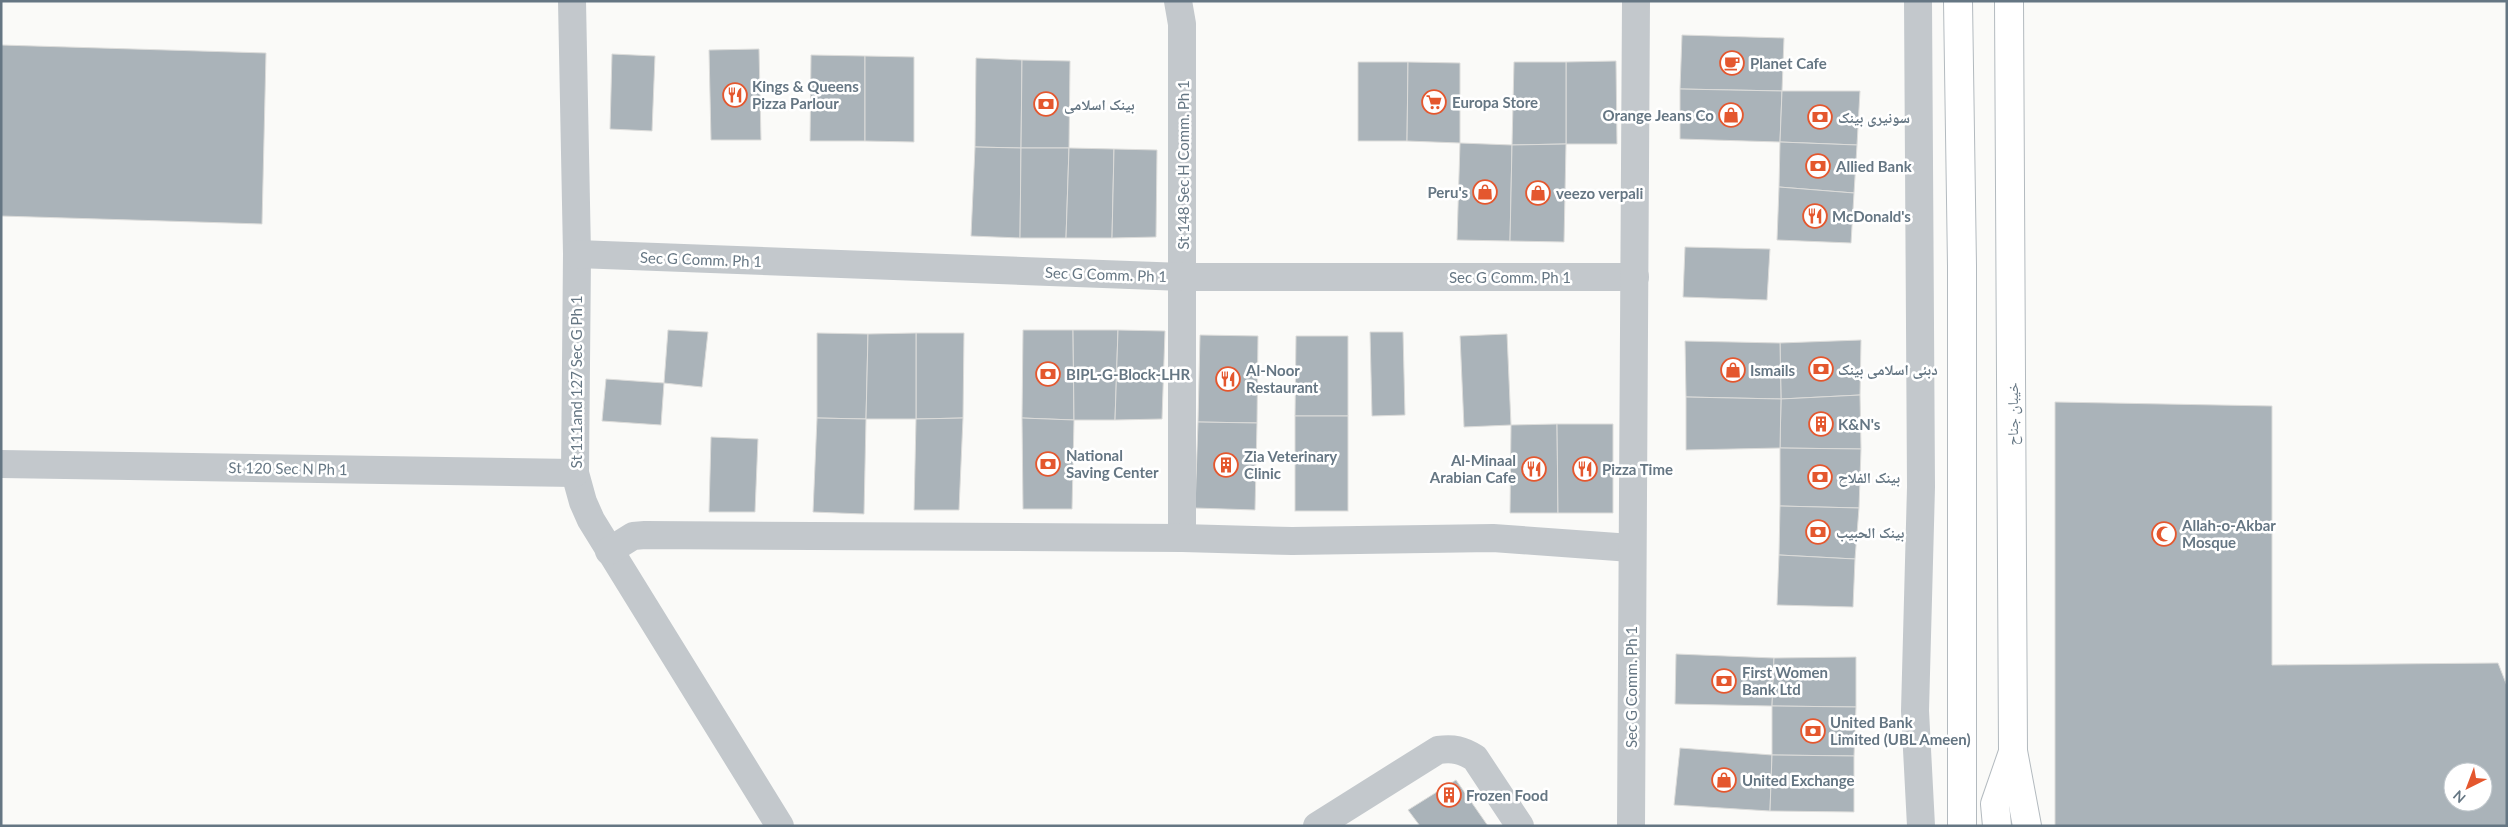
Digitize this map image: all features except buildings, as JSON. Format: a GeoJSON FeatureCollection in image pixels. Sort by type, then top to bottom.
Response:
{"type":"FeatureCollection","features":[{"type":"Feature","properties":{"kind":"main road"},"geometry":{"type":"LineString","coordinates":[[1958,1],[1962,266],[1962,826]]}},
{"type":"Feature","properties":{"kind":"main road","name":"خیبان جناح"},"geometry":{"type":"LineString","coordinates":[[2009,1],[2013,751],[2027,826]]}},
{"type":"Feature","properties":{"kind":"main road"},"geometry":{"type":"LineString","coordinates":[[1997,826],[1995,804],[2013,751]]}},
{"type":"Feature","properties":{"kind":"street","name":"St 111and 127 Sec G Ph 1"},"geometry":{"type":"LineString","coordinates":[[572,1],[577,254],[576,473],[583,502],[610,551],[780,826]]}},
{"type":"Feature","properties":{"kind":"street","name":"St 148 Sec H Comm. Ph 1"},"geometry":{"type":"LineString","coordinates":[[1178,1],[1182,24],[1182,538]]}},
{"type":"Feature","properties":{"kind":"street","name":"Sec G Comm. Ph 1"},"geometry":{"type":"LineString","coordinates":[[1631,826],[1631,548],[1636,1]]}},
{"type":"Feature","properties":{"kind":"street"},"geometry":{"type":"LineString","coordinates":[[1918,1],[1921,487],[1915,711],[1921,826]]}},
{"type":"Feature","properties":{"kind":"street","name":"Sec G Comm. Ph 1"},"geometry":{"type":"LineString","coordinates":[[577,254],[1183,277],[1634,277]]}},
{"type":"Feature","properties":{"kind":"street","name":"St 120 Sec N Ph 1"},"geometry":{"type":"LineString","coordinates":[[1,464],[576,473]]}},
{"type":"Feature","properties":{"kind":"street"},"geometry":{"type":"LineString","coordinates":[[610,551],[633,536],[645,535],[1182,538],[1292,541],[1493,538],[1631,548]]}},
{"type":"Feature","properties":{"kind":"street"},"geometry":{"type":"LineString","coordinates":[[1318,826],[1438,750],[1452,748],[1464,751],[1475,758],[1520,826]]}},
{"type":"Feature","properties":{"kind":"place","name":"Planet Cafe"},"geometry":{"type":"Point","coordinates":[1732,63]}},
{"type":"Feature","properties":{"kind":"place","name":"Kings & Queens Pizza Parlour"},"geometry":{"type":"Point","coordinates":[735,95]}},
{"type":"Feature","properties":{"kind":"place","name":"Europa Store"},"geometry":{"type":"Point","coordinates":[1434,102]}},
{"type":"Feature","properties":{"kind":"place","name":"بینک اسلامی"},"geometry":{"type":"Point","coordinates":[1046,104]}},
{"type":"Feature","properties":{"kind":"place","name":"Orange Jeans Co"},"geometry":{"type":"Point","coordinates":[1731,115]}},
{"type":"Feature","properties":{"kind":"place","name":"سونیری بینک"},"geometry":{"type":"Point","coordinates":[1820,117]}},
{"type":"Feature","properties":{"kind":"place","name":"Allied Bank"},"geometry":{"type":"Point","coordinates":[1818,166]}},
{"type":"Feature","properties":{"kind":"place","name":"Peru's"},"geometry":{"type":"Point","coordinates":[1485,192]}},
{"type":"Feature","properties":{"kind":"place","name":"veezo verpali"},"geometry":{"type":"Point","coordinates":[1538,193]}},
{"type":"Feature","properties":{"kind":"place","name":"McDonald's"},"geometry":{"type":"Point","coordinates":[1815,216]}},
{"type":"Feature","properties":{"kind":"place","name":"دبئی اسلامی بینک"},"geometry":{"type":"Point","coordinates":[1821,369]}},
{"type":"Feature","properties":{"kind":"place","name":"Ismails"},"geometry":{"type":"Point","coordinates":[1733,370]}},
{"type":"Feature","properties":{"kind":"place","name":"BIPL-G-Block-LHR"},"geometry":{"type":"Point","coordinates":[1048,374]}},
{"type":"Feature","properties":{"kind":"place","name":"Al-Noor Restaurant"},"geometry":{"type":"Point","coordinates":[1228,379]}},
{"type":"Feature","properties":{"kind":"place","name":"K&N's"},"geometry":{"type":"Point","coordinates":[1821,424]}},
{"type":"Feature","properties":{"kind":"place","name":"National Saving Center"},"geometry":{"type":"Point","coordinates":[1048,464]}},
{"type":"Feature","properties":{"kind":"place","name":"Zia Veterinary Clinic"},"geometry":{"type":"Point","coordinates":[1226,465]}},
{"type":"Feature","properties":{"kind":"place","name":"Al-Minaal Arabian Cafe"},"geometry":{"type":"Point","coordinates":[1534,469]}},
{"type":"Feature","properties":{"kind":"place","name":"Pizza Time"},"geometry":{"type":"Point","coordinates":[1585,469]}},
{"type":"Feature","properties":{"kind":"place","name":"بینک الفلاح"},"geometry":{"type":"Point","coordinates":[1820,477]}},
{"type":"Feature","properties":{"kind":"place","name":"بينک الحبيب"},"geometry":{"type":"Point","coordinates":[1818,532]}},
{"type":"Feature","properties":{"kind":"place","name":"Allah-o-Akbar Mosque"},"geometry":{"type":"Point","coordinates":[2164,534]}},
{"type":"Feature","properties":{"kind":"place","name":"First Women Bank Ltd"},"geometry":{"type":"Point","coordinates":[1724,681]}},
{"type":"Feature","properties":{"kind":"place","name":"United Bank Limited (UBL Ameen)"},"geometry":{"type":"Point","coordinates":[1813,731]}},
{"type":"Feature","properties":{"kind":"place","name":"United Exchange"},"geometry":{"type":"Point","coordinates":[1724,780]}},
{"type":"Feature","properties":{"kind":"place","name":"Frozen Food"},"geometry":{"type":"Point","coordinates":[1449,795]}}]}
